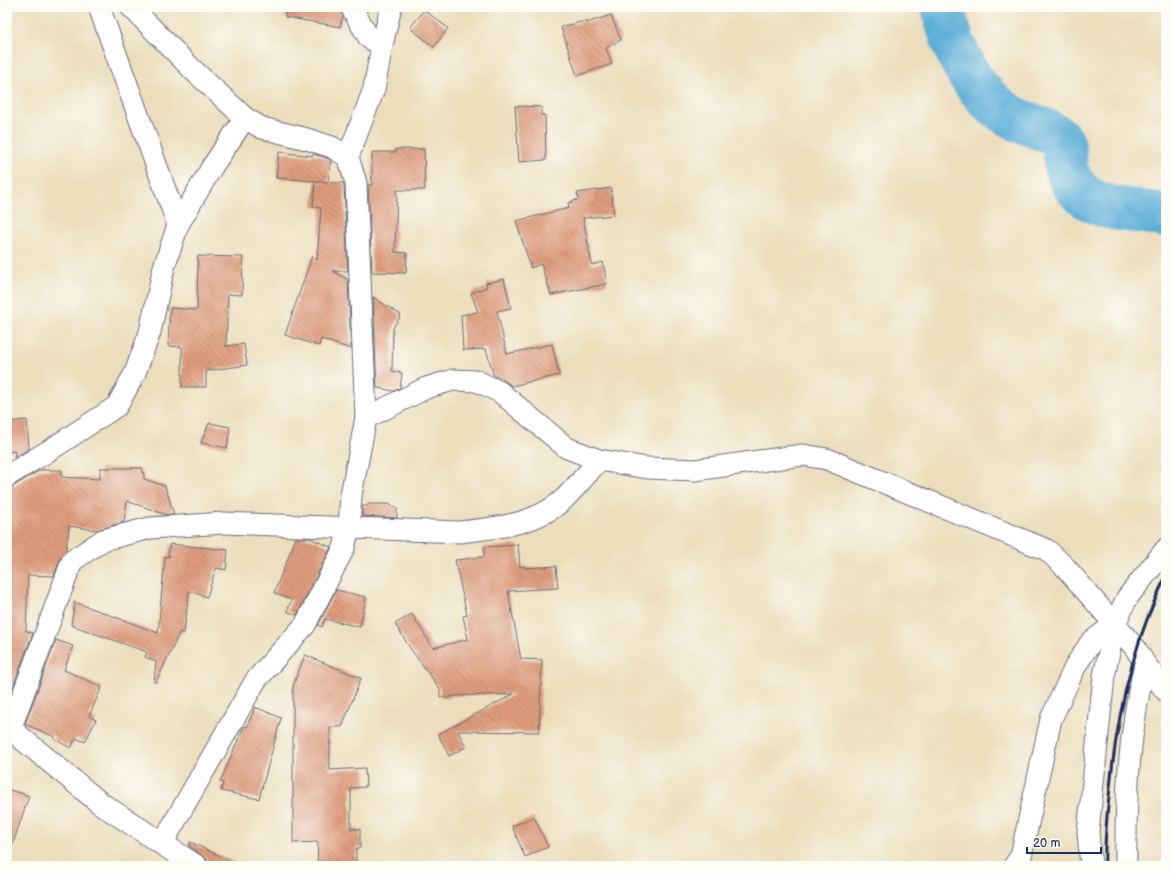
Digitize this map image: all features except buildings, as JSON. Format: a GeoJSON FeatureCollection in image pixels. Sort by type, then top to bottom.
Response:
{"type":"FeatureCollection","features":[{"type":"Feature","properties":{"kind":"street"},"geometry":{"type":"LineString","coordinates":[[99,7],[178,225]]}},
{"type":"Feature","properties":{"kind":"street"},"geometry":{"type":"LineString","coordinates":[[131,7],[191,68],[245,118],[262,128],[332,147],[348,157]]}},
{"type":"Feature","properties":{"kind":"street"},"geometry":{"type":"LineString","coordinates":[[351,7],[369,38],[382,45]]}},
{"type":"Feature","properties":{"kind":"street"},"geometry":{"type":"LineString","coordinates":[[162,844],[256,680],[305,625],[344,548],[349,528],[351,495],[366,418],[356,183],[348,157],[374,89],[391,7]]}},
{"type":"Feature","properties":{"kind":"street"},"geometry":{"type":"LineString","coordinates":[[7,476],[117,406],[135,373],[150,332],[164,267],[178,225],[212,167],[245,118]]}},
{"type":"Feature","properties":{"kind":"street"},"geometry":{"type":"LineString","coordinates":[[366,418],[426,388],[453,380],[477,381],[500,392],[567,448],[599,460],[647,468],[695,470],[803,454],[826,459],[1047,550],[1065,567],[1136,649],[1144,664],[1166,691]]}},
{"type":"Feature","properties":{"kind":"street"},"geometry":{"type":"LineString","coordinates":[[196,866],[100,803],[8,728],[72,561],[103,540],[150,528],[224,522],[459,532],[496,528],[532,519],[563,500],[599,460]]}},
{"type":"Feature","properties":{"kind":"street"},"geometry":{"type":"LineString","coordinates":[[1091,866],[1088,832],[1104,676],[1114,624],[1127,598],[1166,549]]}},
{"type":"Feature","properties":{"kind":"street"},"geometry":{"type":"LineString","coordinates":[[1014,866],[1021,856],[1051,719],[1076,665],[1090,642],[1114,624]]}},
{"type":"Feature","properties":{"kind":"street"},"geometry":{"type":"LineString","coordinates":[[1126,866],[1128,760],[1144,664]]}},
{"type":"Feature","properties":{"kind":"waterway"},"geometry":{"type":"LineString","coordinates":[[943,7],[952,40],[959,57],[978,87],[989,100],[1002,111],[1017,119],[1048,131],[1061,140],[1065,151],[1065,164],[1067,172],[1075,186],[1084,196],[1109,207],[1166,216]]}},
{"type":"Feature","properties":{"kind":"railway"},"geometry":{"type":"LineString","coordinates":[[1105,866],[1105,836],[1108,807],[1113,760],[1122,706],[1128,679],[1144,627],[1166,576]]}}]}
